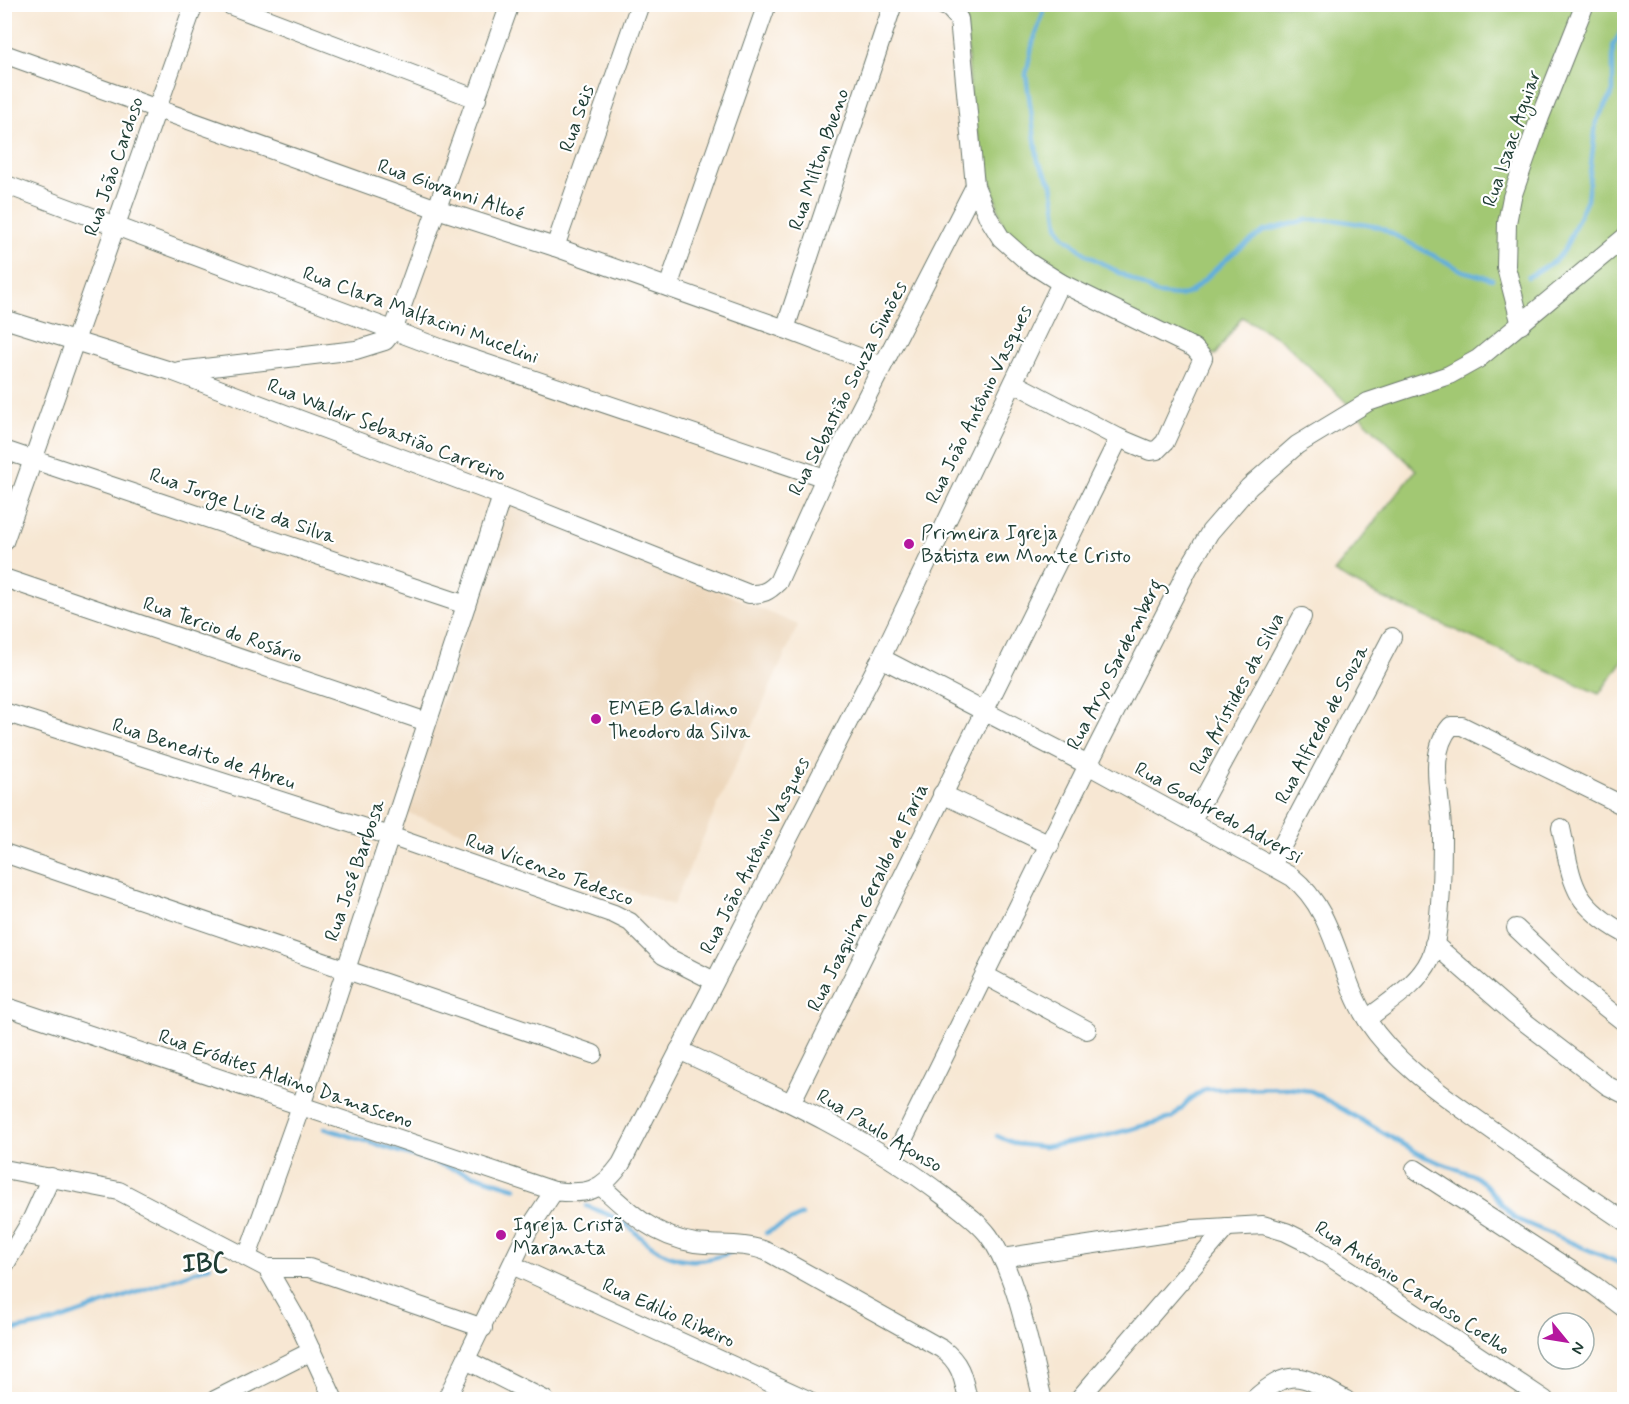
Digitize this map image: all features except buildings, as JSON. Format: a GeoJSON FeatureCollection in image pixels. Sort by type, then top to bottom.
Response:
{"type":"FeatureCollection","features":[{"type":"Feature","properties":{"kind":"street","name":"Rua João Cardoso"},"geometry":{"type":"LineString","coordinates":[[4,542],[194,4]]}},
{"type":"Feature","properties":{"kind":"street"},"geometry":{"type":"LineString","coordinates":[[227,4],[477,99]]}},
{"type":"Feature","properties":{"kind":"street"},"geometry":{"type":"LineString","coordinates":[[174,372],[356,350],[385,341],[393,331],[510,4]]}},
{"type":"Feature","properties":{"kind":"street","name":"Rua Seis"},"geometry":{"type":"LineString","coordinates":[[555,247],[640,4]]}},
{"type":"Feature","properties":{"kind":"street"},"geometry":{"type":"LineString","coordinates":[[668,287],[767,4]]}},
{"type":"Feature","properties":{"kind":"street","name":"Rua Milton Bueno"},"geometry":{"type":"LineString","coordinates":[[784,329],[893,4]]}},
{"type":"Feature","properties":{"kind":"street"},"geometry":{"type":"LineString","coordinates":[[940,4],[956,13],[961,28],[975,186],[988,218],[1001,238],[1028,262],[1060,283],[1194,348],[1203,358],[1166,442],[1157,450],[1150,451],[1119,438],[1014,383]]}},
{"type":"Feature","properties":{"kind":"street","name":"Rua Isaac Aguiar"},"geometry":{"type":"LineString","coordinates":[[1521,325],[1506,267],[1506,223],[1512,197],[1540,117],[1585,4]]}},
{"type":"Feature","properties":{"kind":"street","name":"Rua Giovanni Altoé"},"geometry":{"type":"LineString","coordinates":[[4,54],[437,209],[668,287],[882,366]]}},
{"type":"Feature","properties":{"kind":"street","name":"Rua Clara Malfacini Mucelini"},"geometry":{"type":"LineString","coordinates":[[4,184],[117,224],[393,331],[825,478]]}},
{"type":"Feature","properties":{"kind":"street","name":"Rua Sebastião Souza Simões"},"geometry":{"type":"LineString","coordinates":[[749,594],[769,592],[777,582],[825,478],[975,186]]}},
{"type":"Feature","properties":{"kind":"street","name":"Rua Aryo Sardemberg"},"geometry":{"type":"LineString","coordinates":[[893,1160],[986,976],[1088,765],[1209,532],[1249,487],[1297,446],[1332,422],[1368,402],[1449,375],[1478,359],[1624,238]]}},
{"type":"Feature","properties":{"kind":"street","name":"Rua João Antônio Vasques"},"geometry":{"type":"LineString","coordinates":[[601,1186],[621,1164],[881,658],[1060,283]]}},
{"type":"Feature","properties":{"kind":"street","name":"Rua Waldir Sebastião Carreiro"},"geometry":{"type":"LineString","coordinates":[[4,319],[174,372],[502,496],[749,594]]}},
{"type":"Feature","properties":{"kind":"street","name":"Rua Joaquim Geraldo de Faria"},"geometry":{"type":"LineString","coordinates":[[791,1103],[1119,438]]}},
{"type":"Feature","properties":{"kind":"street","name":"Rua Jorge Luiz da Silva"},"geometry":{"type":"LineString","coordinates":[[4,450],[466,605]]}},
{"type":"Feature","properties":{"kind":"street","name":"Rua José Barbosa"},"geometry":{"type":"LineString","coordinates":[[247,1257],[301,1106],[502,496]]}},
{"type":"Feature","properties":{"kind":"street","name":"Rua Tercio do Rosário"},"geometry":{"type":"LineString","coordinates":[[4,579],[427,722]]}},
{"type":"Feature","properties":{"kind":"street","name":"Rua Arístides da Silva"},"geometry":{"type":"LineString","coordinates":[[1191,822],[1302,617]]}},
{"type":"Feature","properties":{"kind":"street","name":"Rua Alfredo de Souza"},"geometry":{"type":"LineString","coordinates":[[1272,865],[1392,637]]}},
{"type":"Feature","properties":{"kind":"street","name":"Rua Godofredo Adversi"},"geometry":{"type":"LineString","coordinates":[[881,658],[1088,765],[1272,865],[1306,888],[1320,907],[1367,1019],[1413,1071],[1438,1091],[1624,1221]]}},
{"type":"Feature","properties":{"kind":"street","name":"Rua Benedito de Abreu"},"geometry":{"type":"LineString","coordinates":[[4,712],[390,836]]}},
{"type":"Feature","properties":{"kind":"street"},"geometry":{"type":"LineString","coordinates":[[1367,1019],[1420,974],[1430,959],[1434,944],[1442,832],[1437,756],[1442,736],[1451,726],[1462,726],[1624,806]]}},
{"type":"Feature","properties":{"kind":"street"},"geometry":{"type":"LineString","coordinates":[[942,794],[1050,845]]}},
{"type":"Feature","properties":{"kind":"street"},"geometry":{"type":"LineString","coordinates":[[1561,828],[1576,892],[1585,906],[1601,920],[1624,933]]}},
{"type":"Feature","properties":{"kind":"street","name":"Rua Vicenzo Tedesco"},"geometry":{"type":"LineString","coordinates":[[390,836],[614,914],[630,922],[663,955],[714,981]]}},
{"type":"Feature","properties":{"kind":"street"},"geometry":{"type":"LineString","coordinates":[[4,853],[593,1054]]}},
{"type":"Feature","properties":{"kind":"street"},"geometry":{"type":"LineString","coordinates":[[1516,928],[1571,980],[1624,1022]]}},
{"type":"Feature","properties":{"kind":"street"},"geometry":{"type":"LineString","coordinates":[[1434,944],[1522,1020],[1608,1086],[1624,1094]]}},
{"type":"Feature","properties":{"kind":"street"},"geometry":{"type":"LineString","coordinates":[[986,976],[1087,1030]]}},
{"type":"Feature","properties":{"kind":"street","name":"Rua Eródites Aldino Damasceno"},"geometry":{"type":"LineString","coordinates":[[4,1006],[554,1191]]}},
{"type":"Feature","properties":{"kind":"street","name":"Rua Paulo Afonso"},"geometry":{"type":"LineString","coordinates":[[679,1050],[791,1103],[893,1160],[974,1221],[988,1236],[1002,1258],[1043,1400]]}},
{"type":"Feature","properties":{"kind":"street"},"geometry":{"type":"LineString","coordinates":[[4,1169],[51,1176],[119,1191],[267,1268],[282,1290],[334,1400]]}},
{"type":"Feature","properties":{"kind":"street"},"geometry":{"type":"LineString","coordinates":[[1415,1169],[1624,1308]]}},
{"type":"Feature","properties":{"kind":"street"},"geometry":{"type":"LineString","coordinates":[[4,1266],[31,1221],[51,1176]]}},
{"type":"Feature","properties":{"kind":"street"},"geometry":{"type":"LineString","coordinates":[[446,1400],[483,1328],[529,1229],[554,1191],[580,1194],[601,1186],[650,1228],[695,1243],[744,1245],[760,1249],[800,1268],[942,1349],[955,1359],[962,1370],[968,1400]]}},
{"type":"Feature","properties":{"kind":"street","name":"Rua Antônio Cardoso Coelho"},"geometry":{"type":"LineString","coordinates":[[1002,1258],[1194,1229],[1263,1225],[1286,1232],[1312,1245],[1545,1400]]}},
{"type":"Feature","properties":{"kind":"street"},"geometry":{"type":"LineString","coordinates":[[1078,1400],[1227,1227]]}},
{"type":"Feature","properties":{"kind":"street","name":"Rua Edilio Ribeiro"},"geometry":{"type":"LineString","coordinates":[[512,1265],[808,1400]]}},
{"type":"Feature","properties":{"kind":"street"},"geometry":{"type":"LineString","coordinates":[[267,1268],[309,1268],[483,1328]]}},
{"type":"Feature","properties":{"kind":"street"},"geometry":{"type":"LineString","coordinates":[[215,1400],[312,1351]]}},
{"type":"Feature","properties":{"kind":"street"},"geometry":{"type":"LineString","coordinates":[[466,1359],[544,1400]]}},
{"type":"Feature","properties":{"kind":"street"},"geometry":{"type":"LineString","coordinates":[[1254,1400],[1273,1382],[1292,1376],[1310,1380],[1346,1400]]}},
{"type":"Feature","properties":{"kind":"shaded area","name":"EMEB Galdino Theodoro da Silva"},"geometry":{"type":"Polygon","coordinates":[[[509,501],[798,625],[673,905],[405,812],[509,501]]]}},
{"type":"Feature","properties":{"kind":"green space"},"geometry":{"type":"Polygon","coordinates":[[[965,5],[1624,5],[1624,658],[1599,694],[1379,596],[1334,572],[1416,470],[1283,341],[1242,317],[1215,355],[1076,288],[1045,268],[1005,233],[971,112],[965,5]]]}},
{"type":"Feature","properties":{"kind":"waterway"},"geometry":{"type":"LineString","coordinates":[[1043,4],[1044,11],[1033,42],[1026,75],[1038,161],[1052,184],[1058,225],[1063,235],[1087,255],[1158,294],[1180,296],[1191,292],[1231,255],[1264,231],[1307,220],[1336,220],[1379,227],[1463,271],[1492,279]]}},
{"type":"Feature","properties":{"kind":"waterway"},"geometry":{"type":"LineString","coordinates":[[1528,277],[1556,260],[1565,249],[1587,199],[1596,122],[1613,92],[1613,46],[1624,26]]}},
{"type":"Feature","properties":{"kind":"waterway"},"geometry":{"type":"LineString","coordinates":[[997,1136],[1016,1144],[1044,1147],[1105,1136],[1172,1118],[1191,1098],[1206,1089],[1288,1088],[1311,1091],[1425,1157],[1473,1175],[1485,1184],[1514,1218],[1624,1265]]}},
{"type":"Feature","properties":{"kind":"waterway"},"geometry":{"type":"LineString","coordinates":[[324,1128],[516,1188]]}},
{"type":"Feature","properties":{"kind":"waterway"},"geometry":{"type":"LineString","coordinates":[[586,1206],[620,1220],[649,1244],[669,1255],[699,1260],[731,1252]]}},
{"type":"Feature","properties":{"kind":"waterway"},"geometry":{"type":"LineString","coordinates":[[766,1233],[802,1215]]}},
{"type":"Feature","properties":{"kind":"waterway"},"geometry":{"type":"LineString","coordinates":[[4,1332],[54,1322],[210,1266]]}},
{"type":"Feature","properties":{"kind":"place","name":"Primeira Igreja Batista em Monte Cristo"},"geometry":{"type":"Point","coordinates":[909,544]}},
{"type":"Feature","properties":{"kind":"place","name":"EMEB Galdino Theodoro da Silva"},"geometry":{"type":"Point","coordinates":[596,719]}},
{"type":"Feature","properties":{"kind":"place","name":"Igreja Cristã Maranata"},"geometry":{"type":"Point","coordinates":[501,1235]}},
{"type":"Feature","properties":{"kind":"district","name":"IBC"},"geometry":{"type":"Point","coordinates":[205,1263]}}]}
